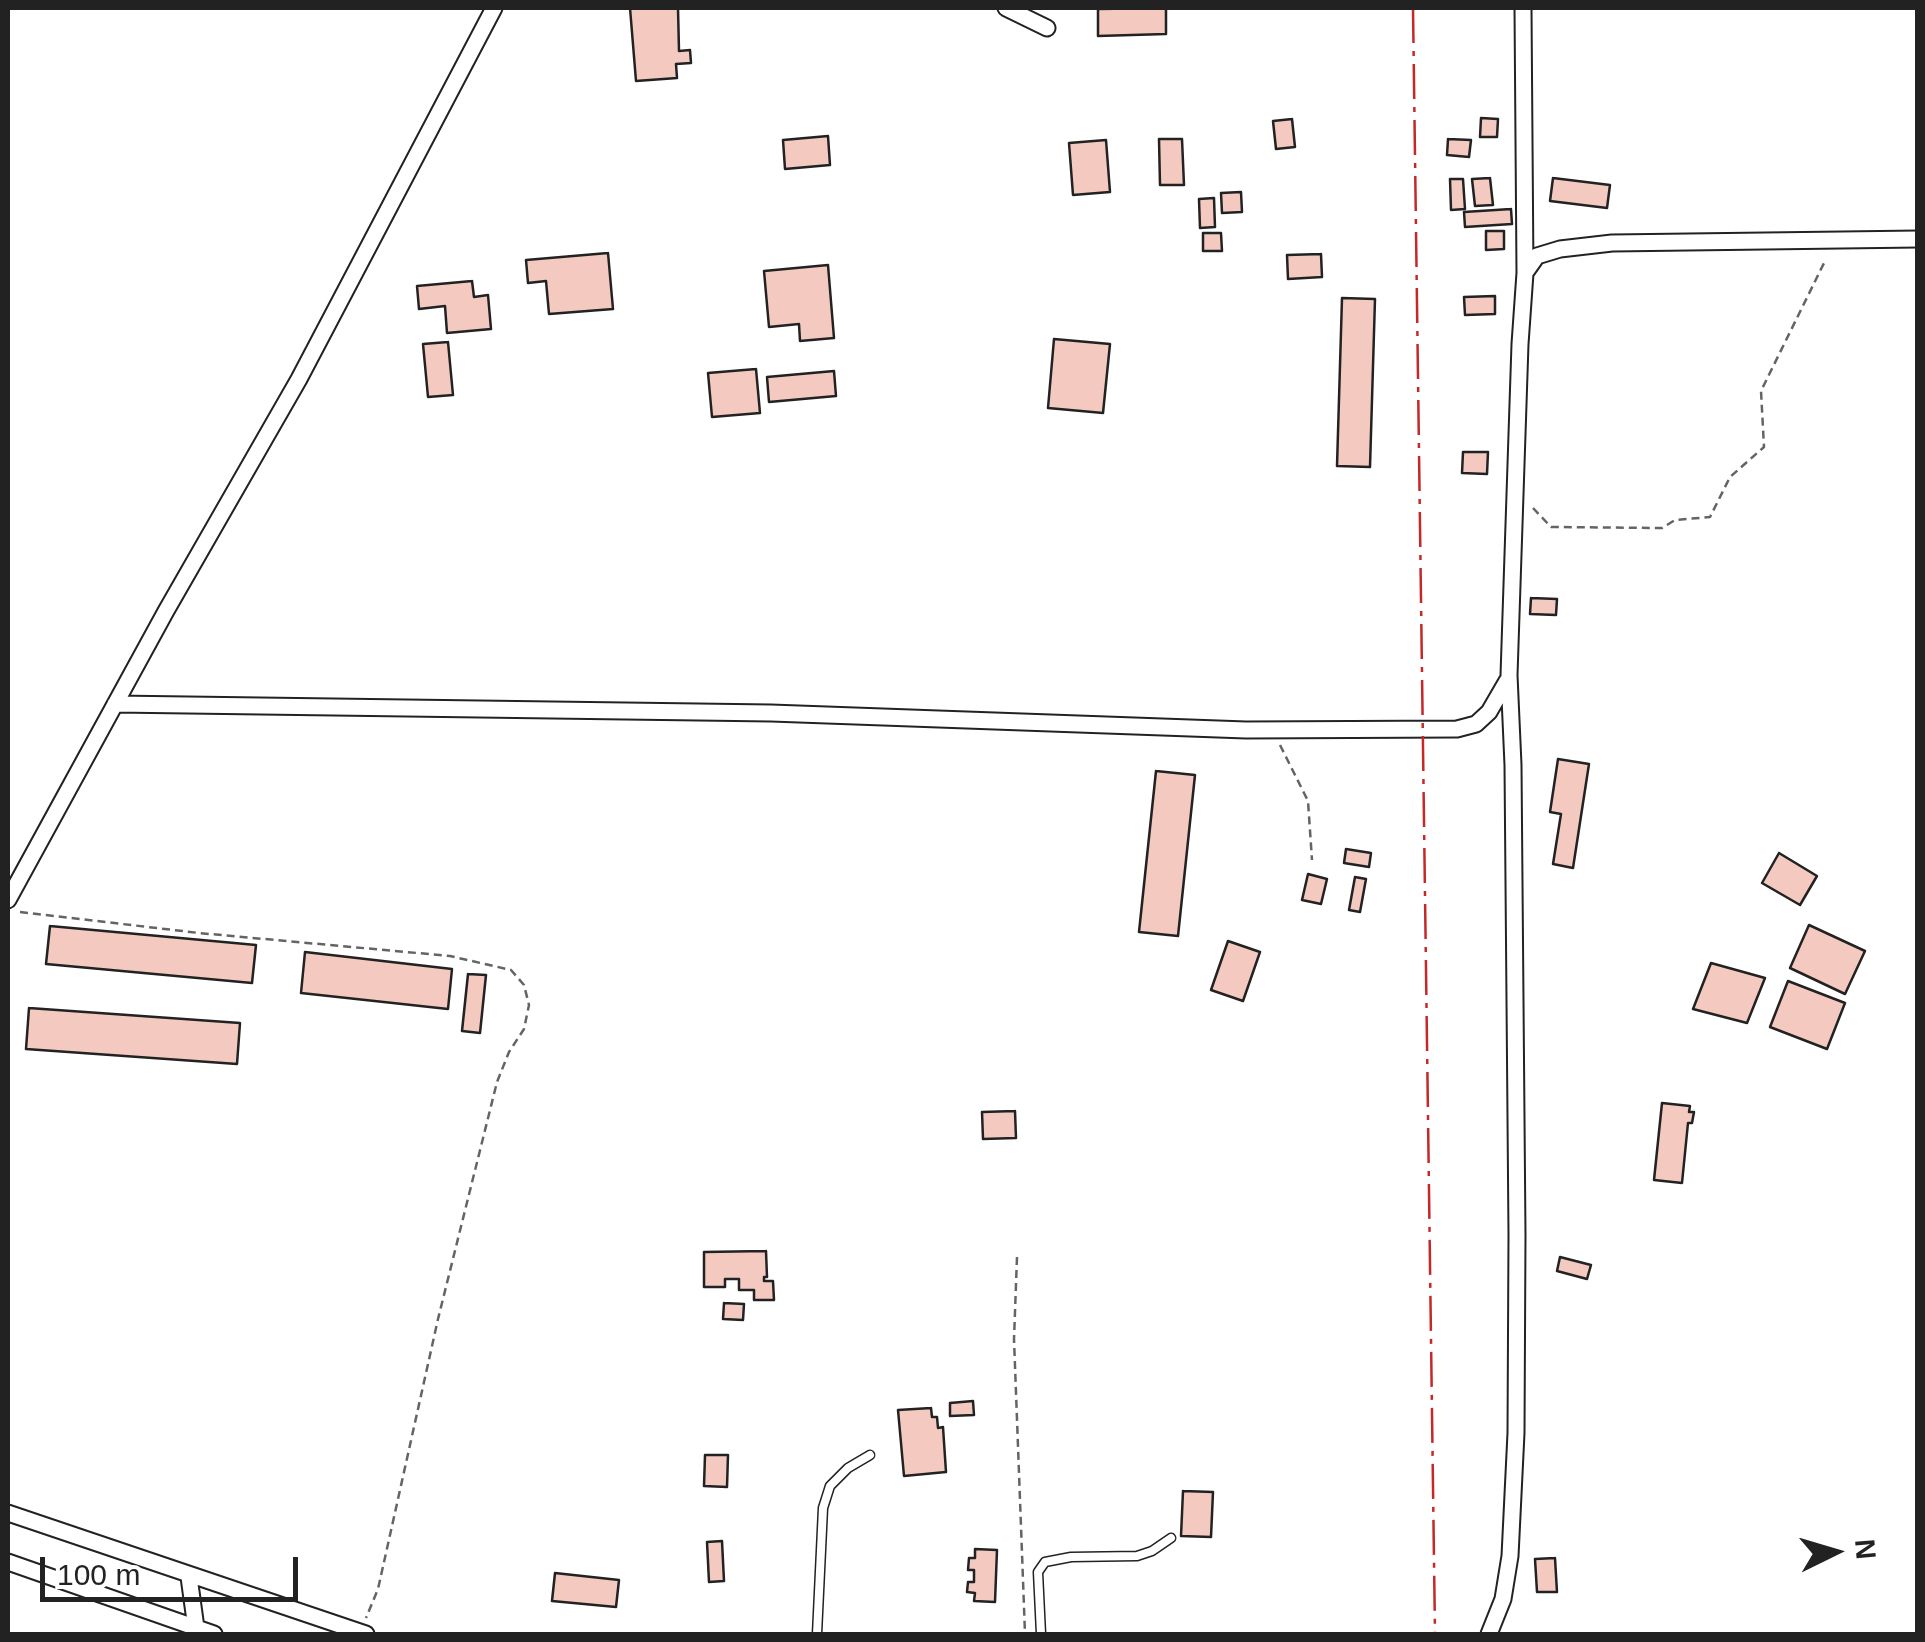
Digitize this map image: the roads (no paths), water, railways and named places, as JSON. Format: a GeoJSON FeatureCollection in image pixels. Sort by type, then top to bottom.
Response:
{"type":"FeatureCollection","features":[{"type":"Feature","properties":{"kind":"street"},"geometry":{"type":"LineString","coordinates":[[8,900],[299,378],[494,8]]}},
{"type":"Feature","properties":{"kind":"street"},"geometry":{"type":"LineString","coordinates":[[1006,8],[1047,28]]}},
{"type":"Feature","properties":{"kind":"street"},"geometry":{"type":"LineString","coordinates":[[1490,1634],[1503,1599],[1510,1556],[1516,1432],[1513,765],[1509,675],[1525,273],[1522,8]]}},
{"type":"Feature","properties":{"kind":"street"},"geometry":{"type":"LineString","coordinates":[[1525,273],[1537,256],[1560,248],[1612,243],[1918,239]]}},
{"type":"Feature","properties":{"kind":"street"},"geometry":{"type":"LineString","coordinates":[[115,704],[753,712],[1273,730],[1457,729],[1476,724],[1490,712],[1509,675]]}},
{"type":"Feature","properties":{"kind":"street"},"geometry":{"type":"LineString","coordinates":[[8,1513],[365,1634]]}},
{"type":"Feature","properties":{"kind":"street"},"geometry":{"type":"LineString","coordinates":[[8,1562],[214,1634]]}},
{"type":"Feature","properties":{"kind":"street"},"geometry":{"type":"LineString","coordinates":[[189,1576],[196,1628]]}},
{"type":"Feature","properties":{"kind":"lane"},"geometry":{"type":"LineString","coordinates":[[817,1634],[822,1508],[830,1486],[848,1468],[870,1455]]}},
{"type":"Feature","properties":{"kind":"lane"},"geometry":{"type":"LineString","coordinates":[[1041,1634],[1038,1572],[1045,1562],[1137,1556],[1170,1538]]}}]}
